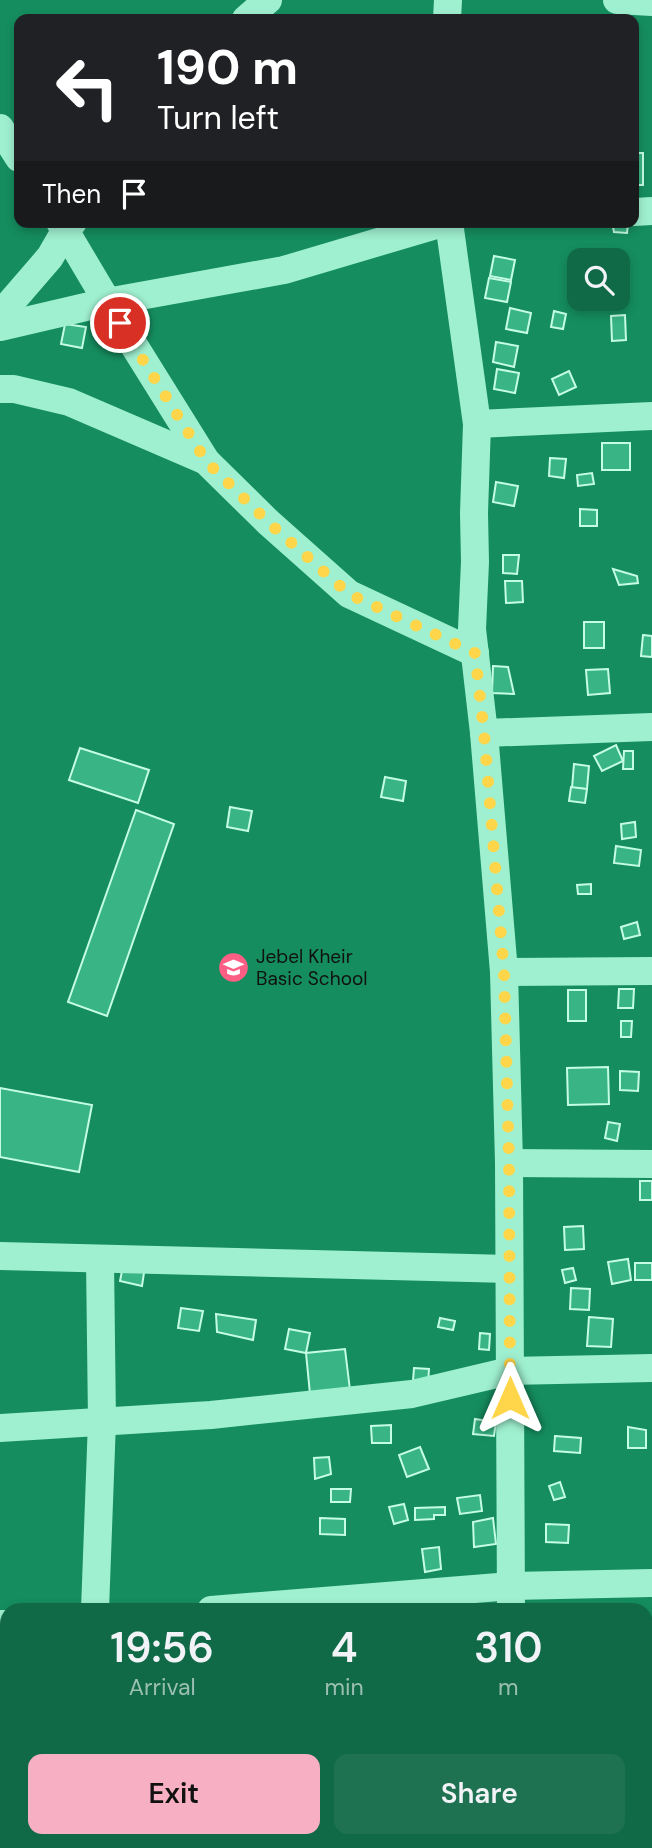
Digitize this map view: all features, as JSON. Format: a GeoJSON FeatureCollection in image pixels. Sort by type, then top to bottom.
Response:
{"type":"FeatureCollection","features":[{"type":"Feature","properties":{"kind":"street"},"geometry":{"type":"LineString","coordinates":[[252,14],[268,0]]}},
{"type":"Feature","properties":{"kind":"street"},"geometry":{"type":"LineString","coordinates":[[617,0],[652,2]]}},
{"type":"Feature","properties":{"kind":"street"},"geometry":{"type":"LineString","coordinates":[[0,128],[14,150]]}},
{"type":"Feature","properties":{"kind":"street"},"geometry":{"type":"LineString","coordinates":[[0,315],[50,257],[64,228]]}},
{"type":"Feature","properties":{"kind":"street"},"geometry":{"type":"LineString","coordinates":[[68,228],[107,302],[206,461],[268,522],[349,594],[475,653]]}},
{"type":"Feature","properties":{"kind":"street"},"geometry":{"type":"LineString","coordinates":[[0,327],[107,302],[284,270],[427,228]]}},
{"type":"Feature","properties":{"kind":"street"},"geometry":{"type":"LineString","coordinates":[[448,228],[477,424],[472,629],[484,733],[504,972],[509,1163],[511,1598]]}},
{"type":"Feature","properties":{"kind":"street"},"geometry":{"type":"LineString","coordinates":[[0,388],[69,402],[206,461]]}},
{"type":"Feature","properties":{"kind":"street"},"geometry":{"type":"LineString","coordinates":[[477,424],[652,416]]}},
{"type":"Feature","properties":{"kind":"street"},"geometry":{"type":"LineString","coordinates":[[484,733],[652,727]]}},
{"type":"Feature","properties":{"kind":"street"},"geometry":{"type":"LineString","coordinates":[[504,972],[652,971]]}},
{"type":"Feature","properties":{"kind":"street"},"geometry":{"type":"LineString","coordinates":[[509,1163],[652,1164]]}},
{"type":"Feature","properties":{"kind":"street"},"geometry":{"type":"LineString","coordinates":[[0,1256],[509,1269]]}},
{"type":"Feature","properties":{"kind":"street"},"geometry":{"type":"LineString","coordinates":[[95,1603],[102,1421],[100,1259]]}},
{"type":"Feature","properties":{"kind":"street"},"geometry":{"type":"LineString","coordinates":[[0,1428],[211,1416],[412,1394],[509,1371],[652,1368]]}},
{"type":"Feature","properties":{"kind":"street"},"geometry":{"type":"LineString","coordinates":[[386,1603],[511,1598],[652,1583]]}},
{"type":"Feature","properties":{"kind":"building"},"geometry":{"type":"Polygon","coordinates":[[[639,153],[643,153],[643,185],[639,185],[639,153]]]}},
{"type":"Feature","properties":{"kind":"building"},"geometry":{"type":"Polygon","coordinates":[[[613,228],[628,228],[627,233],[614,232],[613,228]]]}},
{"type":"Feature","properties":{"kind":"building"},"geometry":{"type":"Polygon","coordinates":[[[494,256],[515,260],[511,280],[490,276],[494,256]]]}},
{"type":"Feature","properties":{"kind":"building"},"geometry":{"type":"Polygon","coordinates":[[[489,278],[511,282],[507,302],[485,298],[489,278]]]}},
{"type":"Feature","properties":{"kind":"building"},"geometry":{"type":"Polygon","coordinates":[[[510,308],[531,313],[527,333],[506,329],[510,308]]]}},
{"type":"Feature","properties":{"kind":"building"},"geometry":{"type":"Polygon","coordinates":[[[554,311],[566,314],[563,329],[551,327],[554,311]]]}},
{"type":"Feature","properties":{"kind":"building"},"geometry":{"type":"Polygon","coordinates":[[[625,315],[626,340],[612,341],[611,316],[625,315]]]}},
{"type":"Feature","properties":{"kind":"building"},"geometry":{"type":"Polygon","coordinates":[[[65,324],[86,327],[82,348],[61,344],[65,324]]]}},
{"type":"Feature","properties":{"kind":"building"},"geometry":{"type":"Polygon","coordinates":[[[496,342],[518,346],[514,367],[493,362],[496,342]]]}},
{"type":"Feature","properties":{"kind":"building"},"geometry":{"type":"Polygon","coordinates":[[[497,369],[519,373],[515,393],[494,389],[497,369]]]}},
{"type":"Feature","properties":{"kind":"building"},"geometry":{"type":"Polygon","coordinates":[[[569,371],[576,387],[559,395],[552,379],[569,371]]]}},
{"type":"Feature","properties":{"kind":"building"},"geometry":{"type":"Polygon","coordinates":[[[602,443],[630,443],[630,470],[602,470],[602,443]]]}},
{"type":"Feature","properties":{"kind":"building"},"geometry":{"type":"Polygon","coordinates":[[[550,458],[566,459],[564,478],[549,476],[550,458]]]}},
{"type":"Feature","properties":{"kind":"building"},"geometry":{"type":"Polygon","coordinates":[[[592,473],[594,484],[578,486],[577,475],[592,473]]]}},
{"type":"Feature","properties":{"kind":"building"},"geometry":{"type":"Polygon","coordinates":[[[496,482],[518,486],[514,506],[493,502],[496,482]]]}},
{"type":"Feature","properties":{"kind":"building"},"geometry":{"type":"Polygon","coordinates":[[[580,509],[597,510],[597,526],[580,526],[580,509]]]}},
{"type":"Feature","properties":{"kind":"building"},"geometry":{"type":"Polygon","coordinates":[[[503,555],[519,555],[517,574],[503,573],[503,555]]]}},
{"type":"Feature","properties":{"kind":"building"},"geometry":{"type":"Polygon","coordinates":[[[613,569],[637,576],[638,583],[619,585],[613,569]]]}},
{"type":"Feature","properties":{"kind":"building"},"geometry":{"type":"Polygon","coordinates":[[[505,581],[522,581],[523,602],[506,603],[505,581]]]}},
{"type":"Feature","properties":{"kind":"building"},"geometry":{"type":"Polygon","coordinates":[[[584,622],[604,622],[604,648],[584,648],[584,622]]]}},
{"type":"Feature","properties":{"kind":"building"},"geometry":{"type":"Polygon","coordinates":[[[643,635],[652,636],[652,657],[641,656],[643,635]]]}},
{"type":"Feature","properties":{"kind":"building"},"geometry":{"type":"Polygon","coordinates":[[[493,666],[508,667],[514,694],[492,693],[493,666]]]}},
{"type":"Feature","properties":{"kind":"building"},"geometry":{"type":"Polygon","coordinates":[[[608,669],[610,693],[588,695],[586,670],[608,669]]]}},
{"type":"Feature","properties":{"kind":"building"},"geometry":{"type":"Polygon","coordinates":[[[616,745],[623,761],[602,771],[594,756],[616,745]]]}},
{"type":"Feature","properties":{"kind":"building"},"geometry":{"type":"Polygon","coordinates":[[[80,748],[149,770],[138,803],[69,780],[80,748]]]}},
{"type":"Feature","properties":{"kind":"building"},"geometry":{"type":"Polygon","coordinates":[[[624,751],[633,751],[633,769],[623,769],[624,751]]]}},
{"type":"Feature","properties":{"kind":"building"},"geometry":{"type":"Polygon","coordinates":[[[574,764],[589,766],[587,789],[572,788],[574,764]]]}},
{"type":"Feature","properties":{"kind":"building"},"geometry":{"type":"Polygon","coordinates":[[[385,777],[406,781],[403,801],[381,797],[385,777]]]}},
{"type":"Feature","properties":{"kind":"building"},"geometry":{"type":"Polygon","coordinates":[[[571,787],[587,789],[585,803],[569,801],[571,787]]]}},
{"type":"Feature","properties":{"kind":"building"},"geometry":{"type":"Polygon","coordinates":[[[230,807],[252,811],[248,831],[227,827],[230,807]]]}},
{"type":"Feature","properties":{"kind":"building"},"geometry":{"type":"Polygon","coordinates":[[[136,810],[174,824],[107,1016],[68,1002],[136,810]]]}},
{"type":"Feature","properties":{"kind":"building"},"geometry":{"type":"Polygon","coordinates":[[[635,822],[636,837],[622,839],[621,824],[635,822]]]}},
{"type":"Feature","properties":{"kind":"building"},"geometry":{"type":"Polygon","coordinates":[[[616,846],[641,850],[639,866],[614,863],[616,846]]]}},
{"type":"Feature","properties":{"kind":"building"},"geometry":{"type":"Polygon","coordinates":[[[591,884],[591,894],[578,894],[577,885],[591,884]]]}},
{"type":"Feature","properties":{"kind":"building"},"geometry":{"type":"Polygon","coordinates":[[[637,922],[640,935],[624,939],[621,927],[637,922]]]}},
{"type":"Feature","properties":{"kind":"building"},"geometry":{"type":"Polygon","coordinates":[[[619,989],[634,989],[633,1008],[618,1008],[619,989]]]}},
{"type":"Feature","properties":{"kind":"building"},"geometry":{"type":"Polygon","coordinates":[[[568,990],[586,990],[586,1021],[568,1021],[568,990]]]}},
{"type":"Feature","properties":{"kind":"building"},"geometry":{"type":"Polygon","coordinates":[[[621,1021],[632,1021],[631,1037],[621,1037],[621,1021]]]}},
{"type":"Feature","properties":{"kind":"building"},"geometry":{"type":"Polygon","coordinates":[[[608,1067],[609,1104],[568,1105],[567,1068],[608,1067]]]}},
{"type":"Feature","properties":{"kind":"building"},"geometry":{"type":"Polygon","coordinates":[[[620,1071],[639,1072],[638,1091],[620,1090],[620,1071]]]}},
{"type":"Feature","properties":{"kind":"building"},"geometry":{"type":"Polygon","coordinates":[[[0,1088],[92,1105],[79,1172],[0,1157],[0,1088]]]}},
{"type":"Feature","properties":{"kind":"building"},"geometry":{"type":"Polygon","coordinates":[[[608,1122],[620,1124],[617,1141],[605,1138],[608,1122]]]}},
{"type":"Feature","properties":{"kind":"building"},"geometry":{"type":"Polygon","coordinates":[[[640,1181],[652,1181],[652,1200],[640,1200],[640,1181]]]}},
{"type":"Feature","properties":{"kind":"building"},"geometry":{"type":"Polygon","coordinates":[[[583,1226],[584,1249],[565,1250],[564,1227],[583,1226]]]}},
{"type":"Feature","properties":{"kind":"building"},"geometry":{"type":"Polygon","coordinates":[[[628,1259],[631,1280],[612,1284],[608,1262],[628,1259]]]}},
{"type":"Feature","properties":{"kind":"building"},"geometry":{"type":"Polygon","coordinates":[[[124,1261],[145,1266],[142,1286],[120,1281],[124,1261]]]}},
{"type":"Feature","properties":{"kind":"building"},"geometry":{"type":"Polygon","coordinates":[[[635,1263],[652,1263],[652,1280],[635,1280],[635,1263]]]}},
{"type":"Feature","properties":{"kind":"building"},"geometry":{"type":"Polygon","coordinates":[[[573,1268],[576,1280],[565,1283],[562,1270],[573,1268]]]}},
{"type":"Feature","properties":{"kind":"building"},"geometry":{"type":"Polygon","coordinates":[[[571,1288],[590,1289],[589,1310],[570,1309],[571,1288]]]}},
{"type":"Feature","properties":{"kind":"building"},"geometry":{"type":"Polygon","coordinates":[[[181,1308],[203,1311],[199,1331],[178,1328],[181,1308]]]}},
{"type":"Feature","properties":{"kind":"building"},"geometry":{"type":"Polygon","coordinates":[[[216,1314],[256,1320],[253,1340],[217,1332],[216,1314]]]}},
{"type":"Feature","properties":{"kind":"building"},"geometry":{"type":"Polygon","coordinates":[[[589,1317],[613,1319],[611,1347],[587,1346],[589,1317]]]}},
{"type":"Feature","properties":{"kind":"building"},"geometry":{"type":"Polygon","coordinates":[[[440,1318],[455,1321],[453,1330],[438,1327],[440,1318]]]}},
{"type":"Feature","properties":{"kind":"building"},"geometry":{"type":"Polygon","coordinates":[[[289,1329],[310,1333],[306,1353],[285,1349],[289,1329]]]}},
{"type":"Feature","properties":{"kind":"building"},"geometry":{"type":"Polygon","coordinates":[[[480,1333],[490,1334],[489,1350],[479,1349],[480,1333]]]}},
{"type":"Feature","properties":{"kind":"building"},"geometry":{"type":"Polygon","coordinates":[[[345,1349],[350,1390],[310,1394],[306,1353],[345,1349]]]}},
{"type":"Feature","properties":{"kind":"building"},"geometry":{"type":"Polygon","coordinates":[[[414,1368],[429,1369],[428,1383],[413,1381],[414,1368]]]}},
{"type":"Feature","properties":{"kind":"building"},"geometry":{"type":"Polygon","coordinates":[[[475,1419],[496,1422],[494,1436],[473,1434],[475,1419]]]}},
{"type":"Feature","properties":{"kind":"building"},"geometry":{"type":"Polygon","coordinates":[[[391,1425],[391,1443],[372,1443],[371,1426],[391,1425]]]}},
{"type":"Feature","properties":{"kind":"building"},"geometry":{"type":"Polygon","coordinates":[[[628,1427],[646,1430],[646,1448],[628,1448],[628,1427]]]}},
{"type":"Feature","properties":{"kind":"building"},"geometry":{"type":"Polygon","coordinates":[[[555,1436],[581,1438],[580,1453],[554,1451],[555,1436]]]}},
{"type":"Feature","properties":{"kind":"building"},"geometry":{"type":"Polygon","coordinates":[[[420,1447],[429,1469],[407,1477],[399,1455],[420,1447]]]}},
{"type":"Feature","properties":{"kind":"building"},"geometry":{"type":"Polygon","coordinates":[[[329,1457],[331,1474],[315,1479],[314,1458],[329,1457]]]}},
{"type":"Feature","properties":{"kind":"building"},"geometry":{"type":"Polygon","coordinates":[[[560,1482],[565,1497],[554,1500],[549,1486],[560,1482]]]}},
{"type":"Feature","properties":{"kind":"building"},"geometry":{"type":"Polygon","coordinates":[[[331,1489],[351,1489],[350,1502],[331,1502],[331,1489]]]}},
{"type":"Feature","properties":{"kind":"building"},"geometry":{"type":"Polygon","coordinates":[[[480,1495],[482,1511],[460,1514],[457,1498],[480,1495]]]}},
{"type":"Feature","properties":{"kind":"building"},"geometry":{"type":"Polygon","coordinates":[[[404,1504],[408,1520],[394,1524],[389,1507],[404,1504]]]}},
{"type":"Feature","properties":{"kind":"building"},"geometry":{"type":"Polygon","coordinates":[[[445,1507],[445,1515],[434,1515],[434,1519],[415,1520],[415,1508],[445,1507]]]}},
{"type":"Feature","properties":{"kind":"building"},"geometry":{"type":"Polygon","coordinates":[[[320,1518],[345,1519],[345,1535],[320,1534],[320,1518]]]}},
{"type":"Feature","properties":{"kind":"building"},"geometry":{"type":"Polygon","coordinates":[[[493,1518],[496,1544],[474,1547],[473,1522],[493,1518]]]}},
{"type":"Feature","properties":{"kind":"building"},"geometry":{"type":"Polygon","coordinates":[[[546,1524],[569,1525],[568,1543],[546,1542],[546,1524]]]}},
{"type":"Feature","properties":{"kind":"building"},"geometry":{"type":"Polygon","coordinates":[[[439,1547],[441,1569],[425,1572],[422,1549],[439,1547]]]}},
{"type":"Feature","properties":{"kind":"place","name":"Jebel Kheir Basic School"},"geometry":{"type":"Point","coordinates":[233,967]}},
{"type":"Feature","properties":{"kind":"route"},"geometry":{"type":"LineString","coordinates":[[120,323],[206,461],[268,522],[349,594],[475,653],[504,972],[509,1163],[510,1398]]}}]}
